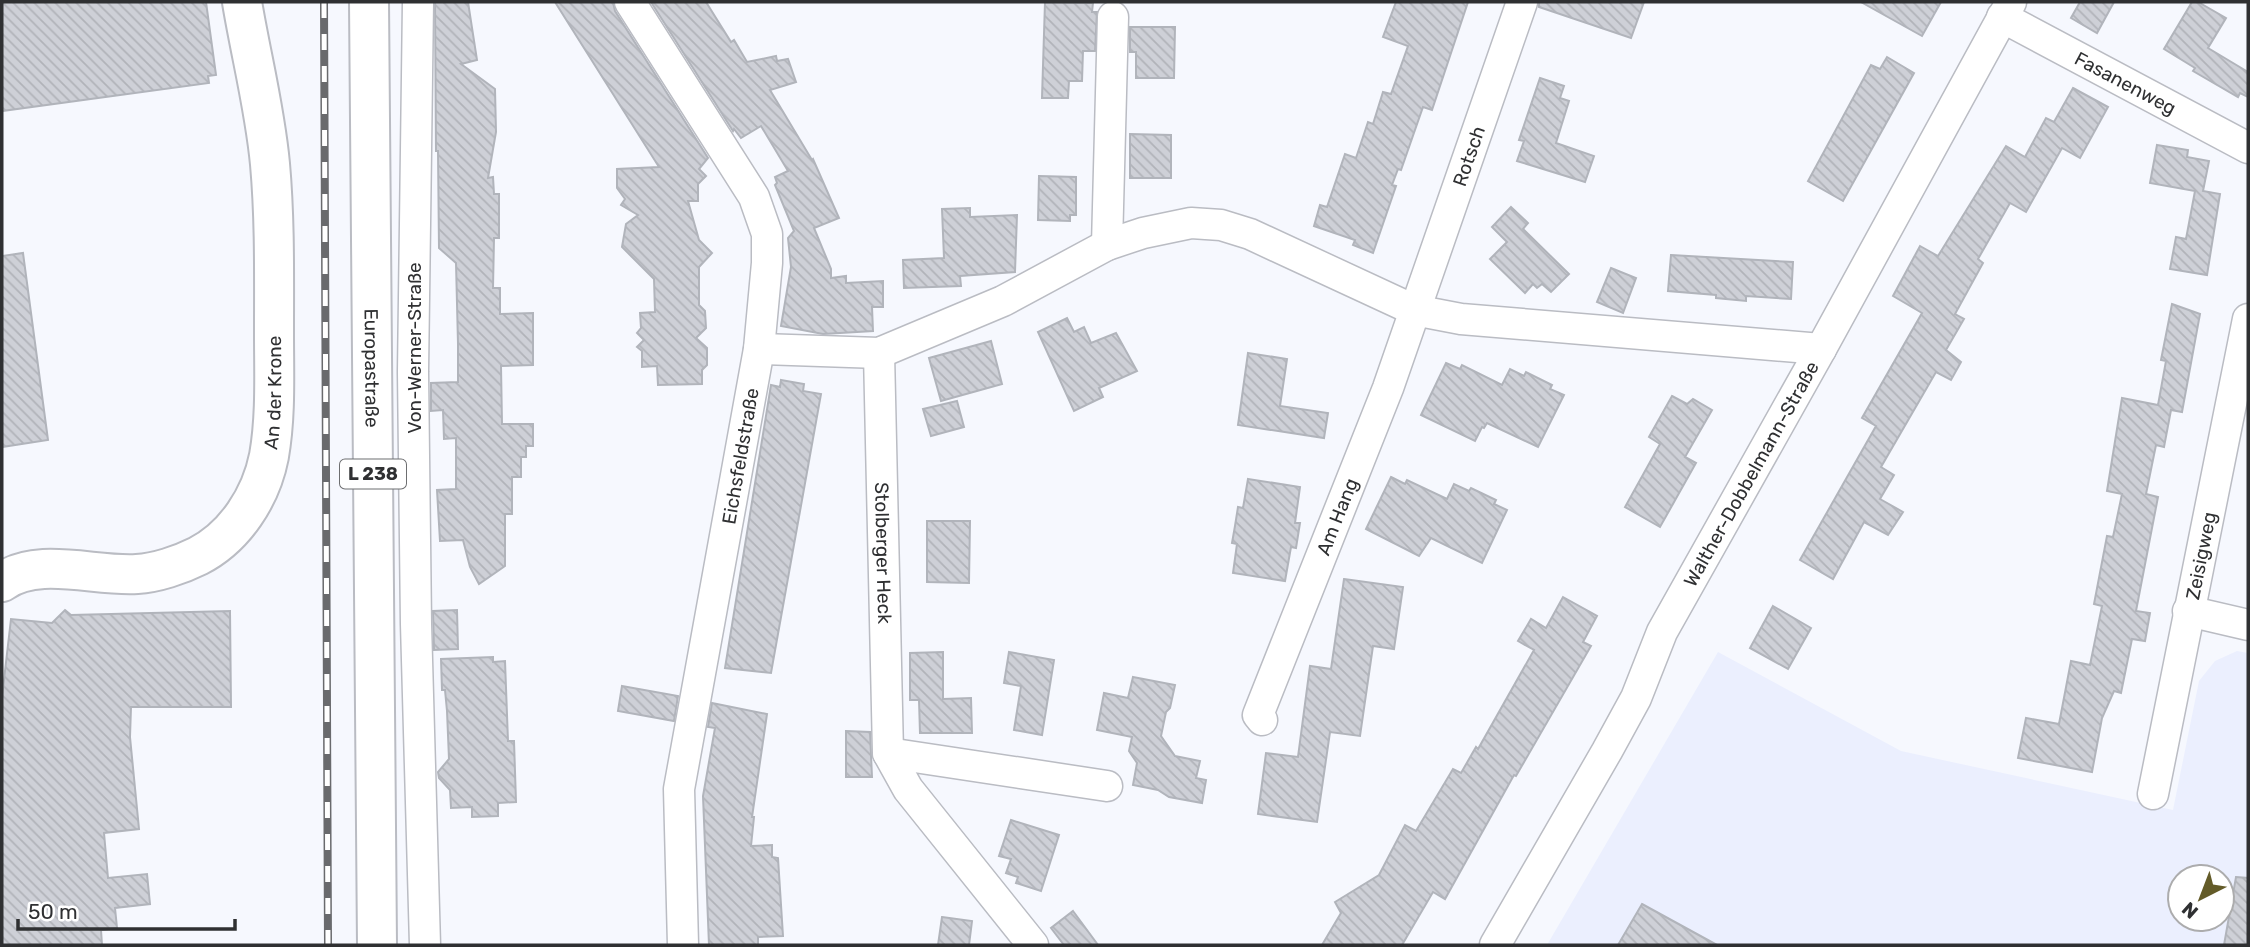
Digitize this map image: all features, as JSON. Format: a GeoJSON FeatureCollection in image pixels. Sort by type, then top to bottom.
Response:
{"type":"FeatureCollection","features":[{"type":"Feature","properties":{"kind":"main road","name":"An der Krone"},"geometry":{"type":"LineString","coordinates":[[2,582],[10,576],[34,569],[138,574],[179,564],[197,556],[227,536],[237,525],[260,483],[268,457],[274,408],[274,236],[270,164],[259,86],[242,2]]}},
{"type":"Feature","properties":{"kind":"main road","name":"Europastraße"},"geometry":{"type":"LineString","coordinates":[[369,2],[377,945]]}},
{"type":"Feature","properties":{"kind":"street","name":"Von-Werner-Straße"},"geometry":{"type":"LineString","coordinates":[[418,2],[413,372],[416,624],[425,945]]}},
{"type":"Feature","properties":{"kind":"street","name":"Eichsfeldstraße"},"geometry":{"type":"LineString","coordinates":[[630,2],[754,197],[767,234],[759,349],[679,789],[683,945]]}},
{"type":"Feature","properties":{"kind":"street","name":"Rotsch"},"geometry":{"type":"LineString","coordinates":[[1414,310],[1522,2]]}},
{"type":"Feature","properties":{"kind":"street","name":"Fasanenweg"},"geometry":{"type":"LineString","coordinates":[[2007,9],[2248,148]]}},
{"type":"Feature","properties":{"kind":"street","name":"Walther-Dobbelmann-Straße"},"geometry":{"type":"LineString","coordinates":[[1495,945],[1636,698],[1662,632],[2007,9]]}},
{"type":"Feature","properties":{"kind":"street"},"geometry":{"type":"LineString","coordinates":[[1107,245],[1112,18]]}},
{"type":"Feature","properties":{"kind":"street"},"geometry":{"type":"LineString","coordinates":[[759,349],[879,353],[1003,300],[1107,245],[1143,233],[1191,223],[1221,225],[1251,234],[1414,310],[1461,319],[1821,349]]}},
{"type":"Feature","properties":{"kind":"street","name":"Am Hang"},"geometry":{"type":"LineString","coordinates":[[1262,720],[1258,715],[1388,388],[1414,310]]}},
{"type":"Feature","properties":{"kind":"street","name":"Zeisigweg"},"geometry":{"type":"LineString","coordinates":[[2152,794],[2248,319]]}},
{"type":"Feature","properties":{"kind":"street","name":"Stolberger Heck"},"geometry":{"type":"LineString","coordinates":[[879,353],[888,753],[908,789],[1034,945]]}},
{"type":"Feature","properties":{"kind":"street"},"geometry":{"type":"LineString","coordinates":[[2188,611],[2248,625]]}},
{"type":"Feature","properties":{"kind":"street"},"geometry":{"type":"LineString","coordinates":[[888,753],[1107,786]]}},
{"type":"Feature","properties":{"kind":"shaded area"},"geometry":{"type":"Polygon","coordinates":[[[2237,651],[2248,653],[2248,945],[1547,945],[1718,652],[1901,751],[2173,810],[2199,681],[2215,661],[2237,651]]]}},
{"type":"Feature","properties":{"kind":"building"},"geometry":{"type":"Polygon","coordinates":[[[2,2],[206,2],[216,75],[208,76],[209,83],[2,111],[2,2]]]}},
{"type":"Feature","properties":{"kind":"building"},"geometry":{"type":"Polygon","coordinates":[[[435,2],[468,2],[477,60],[461,64],[495,89],[496,132],[488,178],[493,177],[494,194],[499,194],[499,238],[494,238],[493,288],[500,288],[500,314],[533,313],[533,365],[501,366],[502,424],[533,424],[533,446],[526,446],[526,457],[521,457],[521,477],[512,477],[512,514],[505,514],[505,566],[479,584],[470,567],[463,540],[440,541],[437,490],[456,489],[456,438],[444,439],[443,410],[431,411],[431,383],[458,382],[458,344],[456,263],[439,248],[435,2]]]}},
{"type":"Feature","properties":{"kind":"building"},"geometry":{"type":"Polygon","coordinates":[[[555,2],[613,2],[615,11],[708,158],[699,169],[706,176],[698,184],[698,201],[688,201],[699,240],[712,253],[699,267],[699,305],[705,311],[706,328],[696,338],[707,348],[707,365],[702,370],[702,384],[658,385],[657,366],[642,367],[642,351],[637,347],[644,340],[637,333],[641,328],[640,313],[655,312],[654,279],[622,247],[626,224],[638,215],[621,205],[625,199],[617,188],[617,169],[659,167],[555,2]]]}},
{"type":"Feature","properties":{"kind":"building"},"geometry":{"type":"Polygon","coordinates":[[[651,2],[706,2],[747,62],[776,56],[777,61],[788,59],[796,82],[770,90],[813,159],[839,218],[814,228],[831,269],[831,278],[846,276],[846,283],[883,281],[883,307],[872,307],[873,331],[823,334],[781,326],[791,267],[788,238],[794,231],[775,185],[775,177],[788,171],[761,126],[741,138],[734,129],[733,131],[651,2]]]}},
{"type":"Feature","properties":{"kind":"building"},"geometry":{"type":"Polygon","coordinates":[[[1045,2],[1093,3],[1092,12],[1097,12],[1095,51],[1083,51],[1082,81],[1069,81],[1068,98],[1042,98],[1045,2]]]}},
{"type":"Feature","properties":{"kind":"building"},"geometry":{"type":"Polygon","coordinates":[[[1396,2],[1468,2],[1432,110],[1423,107],[1401,170],[1398,169],[1392,185],[1396,186],[1373,253],[1353,245],[1355,240],[1314,226],[1320,205],[1327,207],[1345,154],[1356,158],[1368,122],[1373,124],[1383,92],[1391,94],[1408,46],[1383,37],[1396,2]]]}},
{"type":"Feature","properties":{"kind":"building"},"geometry":{"type":"Polygon","coordinates":[[[1539,2],[1644,2],[1631,38],[1539,7],[1539,2]]]}},
{"type":"Feature","properties":{"kind":"building"},"geometry":{"type":"Polygon","coordinates":[[[1861,2],[1941,2],[1922,36],[1861,2]]]}},
{"type":"Feature","properties":{"kind":"building"},"geometry":{"type":"Polygon","coordinates":[[[2080,2],[2114,2],[2097,33],[2071,18],[2080,2]]]}},
{"type":"Feature","properties":{"kind":"building"},"geometry":{"type":"Polygon","coordinates":[[[2192,2],[2198,2],[2226,18],[2208,48],[2248,72],[2248,97],[2240,93],[2238,97],[2193,71],[2195,68],[2164,49],[2192,2]]]}},
{"type":"Feature","properties":{"kind":"building"},"geometry":{"type":"Polygon","coordinates":[[[1130,27],[1175,27],[1174,78],[1136,78],[1136,52],[1130,52],[1130,27]]]}},
{"type":"Feature","properties":{"kind":"building"},"geometry":{"type":"Polygon","coordinates":[[[1887,57],[1914,73],[1843,201],[1808,181],[1871,65],[1880,69],[1887,57]]]}},
{"type":"Feature","properties":{"kind":"building"},"geometry":{"type":"Polygon","coordinates":[[[1540,78],[1564,86],[1560,98],[1569,101],[1556,143],[1594,156],[1585,182],[1517,161],[1524,141],[1519,140],[1540,78]]]}},
{"type":"Feature","properties":{"kind":"building"},"geometry":{"type":"Polygon","coordinates":[[[2073,88],[2108,107],[2080,158],[2062,148],[2026,212],[2010,203],[1978,259],[1983,263],[1955,314],[1964,319],[1946,350],[1961,362],[1951,380],[1936,372],[1881,467],[1894,475],[1880,499],[1903,512],[1888,535],[1864,522],[1833,579],[1800,560],[1876,426],[1862,418],[1922,313],[1893,296],[1920,246],[1938,256],[2006,146],[2025,157],[2046,118],[2054,122],[2073,88]]]}},
{"type":"Feature","properties":{"kind":"building"},"geometry":{"type":"Polygon","coordinates":[[[1130,134],[1171,135],[1171,178],[1130,178],[1130,134]]]}},
{"type":"Feature","properties":{"kind":"building"},"geometry":{"type":"Polygon","coordinates":[[[2157,145],[2188,150],[2187,157],[2209,161],[2203,191],[2220,194],[2207,275],[2170,269],[2176,237],[2186,239],[2195,191],[2150,183],[2157,145]]]}},
{"type":"Feature","properties":{"kind":"building"},"geometry":{"type":"Polygon","coordinates":[[[1039,176],[1076,177],[1076,215],[1070,215],[1070,221],[1038,220],[1039,176]]]}},
{"type":"Feature","properties":{"kind":"building"},"geometry":{"type":"Polygon","coordinates":[[[1511,207],[1528,223],[1523,229],[1569,274],[1551,292],[1542,284],[1537,288],[1533,284],[1525,293],[1490,259],[1507,242],[1492,227],[1511,207]]]}},
{"type":"Feature","properties":{"kind":"building"},"geometry":{"type":"Polygon","coordinates":[[[970,208],[970,217],[1017,215],[1015,272],[960,276],[961,286],[904,288],[903,260],[944,258],[942,209],[970,208]]]}},
{"type":"Feature","properties":{"kind":"building"},"geometry":{"type":"Polygon","coordinates":[[[23,253],[48,440],[2,447],[2,256],[23,253]]]}},
{"type":"Feature","properties":{"kind":"building"},"geometry":{"type":"Polygon","coordinates":[[[1671,255],[1793,262],[1791,299],[1746,296],[1746,301],[1716,298],[1716,295],[1668,291],[1671,255]]]}},
{"type":"Feature","properties":{"kind":"building"},"geometry":{"type":"Polygon","coordinates":[[[1611,268],[1636,278],[1623,313],[1597,302],[1611,268]]]}},
{"type":"Feature","properties":{"kind":"building"},"geometry":{"type":"Polygon","coordinates":[[[2172,304],[2200,314],[2182,412],[2171,410],[2164,447],[2156,445],[2146,494],[2158,497],[2136,611],[2150,613],[2145,641],[2132,639],[2121,693],[2114,691],[2102,718],[2092,772],[2018,758],[2026,718],[2059,724],[2071,661],[2090,665],[2102,606],[2094,604],[2107,536],[2113,537],[2122,494],[2107,491],[2122,398],[2158,405],[2166,361],[2161,360],[2172,304]]]}},
{"type":"Feature","properties":{"kind":"building"},"geometry":{"type":"Polygon","coordinates":[[[1067,318],[1074,332],[1084,327],[1091,343],[1116,333],[1137,371],[1099,388],[1103,397],[1074,411],[1038,332],[1067,318]]]}},
{"type":"Feature","properties":{"kind":"building"},"geometry":{"type":"Polygon","coordinates":[[[991,341],[1002,384],[941,401],[929,358],[991,341]]]}},
{"type":"Feature","properties":{"kind":"building"},"geometry":{"type":"Polygon","coordinates":[[[1248,353],[1287,359],[1280,406],[1328,413],[1324,438],[1238,425],[1248,353]]]}},
{"type":"Feature","properties":{"kind":"building"},"geometry":{"type":"Polygon","coordinates":[[[1446,363],[1460,369],[1462,365],[1502,385],[1510,369],[1524,376],[1526,372],[1552,385],[1550,389],[1564,395],[1538,447],[1487,423],[1475,441],[1421,415],[1446,363]]]}},
{"type":"Feature","properties":{"kind":"building"},"geometry":{"type":"Polygon","coordinates":[[[781,380],[804,384],[803,391],[821,394],[771,673],[725,668],[771,385],[780,387],[781,380]]]}},
{"type":"Feature","properties":{"kind":"building"},"geometry":{"type":"Polygon","coordinates":[[[1672,396],[1687,404],[1693,399],[1712,410],[1685,457],[1696,463],[1660,527],[1625,507],[1660,444],[1649,437],[1672,396]]]}},
{"type":"Feature","properties":{"kind":"building"},"geometry":{"type":"Polygon","coordinates":[[[957,401],[964,427],[931,436],[923,409],[957,401]]]}},
{"type":"Feature","properties":{"kind":"building"},"geometry":{"type":"Polygon","coordinates":[[[1391,477],[1405,484],[1407,480],[1447,499],[1454,484],[1469,491],[1471,488],[1496,500],[1494,504],[1507,510],[1482,563],[1431,538],[1419,556],[1366,529],[1391,477]]]}},
{"type":"Feature","properties":{"kind":"building"},"geometry":{"type":"Polygon","coordinates":[[[1248,479],[1300,487],[1295,523],[1300,523],[1296,548],[1291,547],[1285,581],[1233,573],[1237,544],[1232,543],[1238,507],[1243,508],[1248,479]]]}},
{"type":"Feature","properties":{"kind":"building"},"geometry":{"type":"Polygon","coordinates":[[[927,521],[970,521],[969,583],[927,582],[927,521]]]}},
{"type":"Feature","properties":{"kind":"building"},"geometry":{"type":"Polygon","coordinates":[[[1344,579],[1403,587],[1394,649],[1373,646],[1360,736],[1330,732],[1317,822],[1258,814],[1266,753],[1298,757],[1310,666],[1331,669],[1344,579]]]}},
{"type":"Feature","properties":{"kind":"building"},"geometry":{"type":"Polygon","coordinates":[[[1563,597],[1597,616],[1583,642],[1591,646],[1516,776],[1514,775],[1445,899],[1433,892],[1402,945],[1322,945],[1341,913],[1335,902],[1379,875],[1405,825],[1416,831],[1453,769],[1461,773],[1476,747],[1478,749],[1534,650],[1518,641],[1531,619],[1546,628],[1563,597]]]}},
{"type":"Feature","properties":{"kind":"building"},"geometry":{"type":"Polygon","coordinates":[[[1773,606],[1811,628],[1788,669],[1750,648],[1773,606]]]}},
{"type":"Feature","properties":{"kind":"building"},"geometry":{"type":"Polygon","coordinates":[[[65,610],[71,615],[230,611],[231,707],[131,707],[130,737],[139,829],[104,833],[108,878],[147,874],[150,904],[115,908],[117,928],[101,930],[102,945],[2,945],[2,697],[11,619],[52,623],[65,610]]]}},
{"type":"Feature","properties":{"kind":"building"},"geometry":{"type":"Polygon","coordinates":[[[457,610],[458,649],[434,650],[433,611],[457,610]]]}},
{"type":"Feature","properties":{"kind":"building"},"geometry":{"type":"Polygon","coordinates":[[[943,652],[943,699],[971,698],[972,733],[920,733],[919,700],[910,700],[910,653],[943,652]]]}},
{"type":"Feature","properties":{"kind":"building"},"geometry":{"type":"Polygon","coordinates":[[[1009,652],[1054,660],[1042,735],[1014,730],[1021,686],[1004,683],[1009,652]]]}},
{"type":"Feature","properties":{"kind":"building"},"geometry":{"type":"Polygon","coordinates":[[[493,657],[493,662],[505,661],[508,741],[514,741],[516,802],[498,803],[498,816],[472,817],[472,807],[451,808],[450,790],[439,778],[438,772],[449,759],[441,659],[493,657]]]}},
{"type":"Feature","properties":{"kind":"building"},"geometry":{"type":"Polygon","coordinates":[[[1133,677],[1175,685],[1161,736],[1175,756],[1200,761],[1196,778],[1206,780],[1202,803],[1169,797],[1158,790],[1133,785],[1137,763],[1129,751],[1132,737],[1097,730],[1104,693],[1128,698],[1133,677]]]}},
{"type":"Feature","properties":{"kind":"building"},"geometry":{"type":"Polygon","coordinates":[[[622,686],[678,696],[674,721],[618,711],[622,686]]]}},
{"type":"Feature","properties":{"kind":"building"},"geometry":{"type":"Polygon","coordinates":[[[712,703],[767,714],[752,817],[751,846],[772,845],[772,857],[778,858],[783,936],[758,937],[758,945],[709,945],[703,796],[715,728],[708,727],[712,703]]]}},
{"type":"Feature","properties":{"kind":"building"},"geometry":{"type":"Polygon","coordinates":[[[846,731],[870,732],[872,777],[846,777],[846,731]]]}},
{"type":"Feature","properties":{"kind":"building"},"geometry":{"type":"Polygon","coordinates":[[[1011,820],[1059,835],[1041,891],[1016,883],[1018,877],[1006,873],[1011,859],[999,856],[1011,820]]]}},
{"type":"Feature","properties":{"kind":"building"},"geometry":{"type":"Polygon","coordinates":[[[2236,877],[2248,878],[2248,945],[2224,945],[2226,933],[2236,933],[2236,877]]]}},
{"type":"Feature","properties":{"kind":"building"},"geometry":{"type":"Polygon","coordinates":[[[1642,904],[1717,945],[1618,945],[1642,904]]]}},
{"type":"Feature","properties":{"kind":"building"},"geometry":{"type":"Polygon","coordinates":[[[1073,911],[1098,945],[1064,945],[1051,928],[1073,911]]]}},
{"type":"Feature","properties":{"kind":"building"},"geometry":{"type":"Polygon","coordinates":[[[942,917],[972,921],[969,945],[938,945],[942,917]]]}},
{"type":"Feature","properties":{"kind":"railway"},"geometry":{"type":"LineString","coordinates":[[324,2],[328,945]]}}]}
